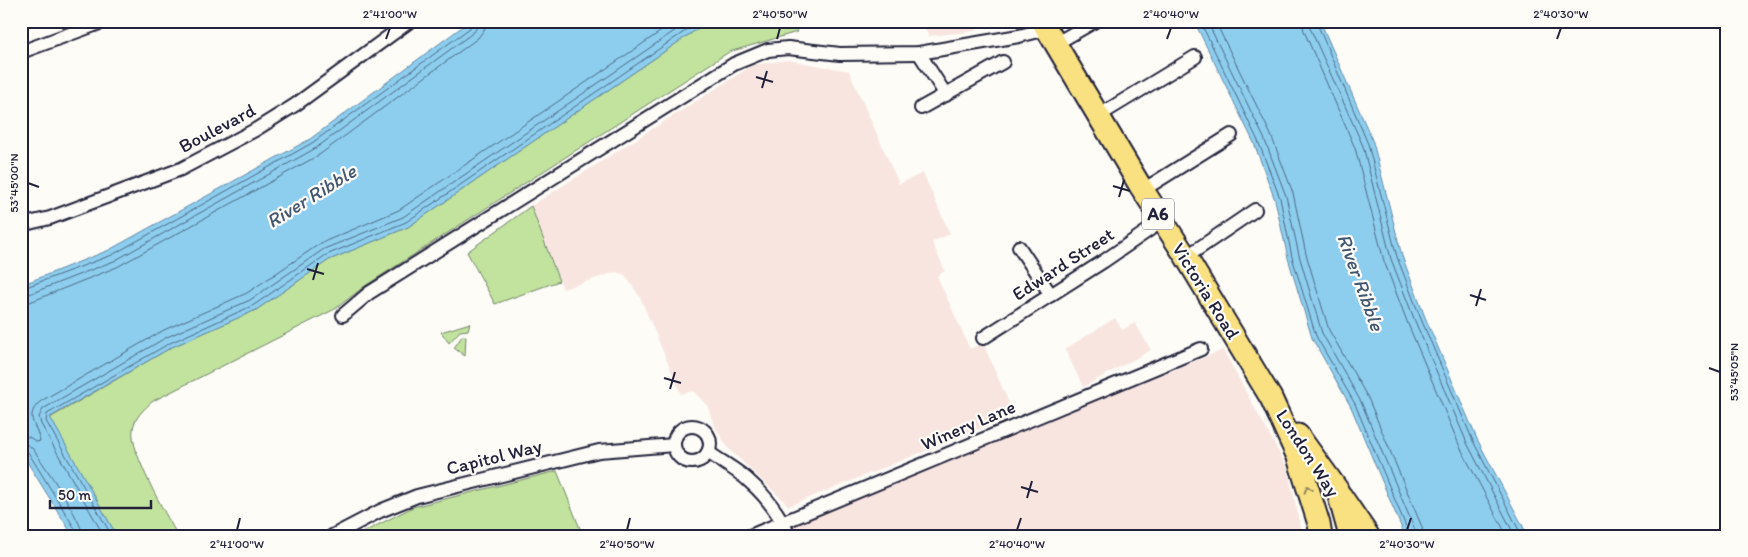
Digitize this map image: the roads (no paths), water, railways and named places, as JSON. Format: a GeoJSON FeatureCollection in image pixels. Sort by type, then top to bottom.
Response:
{"type":"FeatureCollection","features":[{"type":"Feature","properties":{"kind":"highway","name":"Victoria Road"},"geometry":{"type":"LineString","coordinates":[[1048,29],[1098,116],[1271,398]]}},
{"type":"Feature","properties":{"kind":"highway","name":"London Way"},"geometry":{"type":"LineString","coordinates":[[1271,398],[1336,489],[1350,536]]}},
{"type":"Feature","properties":{"kind":"highway","name":"London Way"},"geometry":{"type":"LineString","coordinates":[[1271,398],[1298,457],[1320,524],[1321,536]]}},
{"type":"Feature","properties":{"kind":"main road"},"geometry":{"type":"LineString","coordinates":[[1336,489],[1369,536]]}},
{"type":"Feature","properties":{"kind":"street"},"geometry":{"type":"LineString","coordinates":[[21,52],[105,21]]}},
{"type":"Feature","properties":{"kind":"street","name":"Boulevard"},"geometry":{"type":"LineString","coordinates":[[21,225],[50,218],[181,169],[247,135],[295,106],[410,21]]}},
{"type":"Feature","properties":{"kind":"street"},"geometry":{"type":"LineString","coordinates":[[343,315],[369,293],[734,64],[768,50],[788,48],[840,54],[919,52],[1019,36],[1095,21]]}},
{"type":"Feature","properties":{"kind":"street"},"geometry":{"type":"LineString","coordinates":[[919,52],[946,95]]}},
{"type":"Feature","properties":{"kind":"street"},"geometry":{"type":"LineString","coordinates":[[1098,116],[1195,57]]}},
{"type":"Feature","properties":{"kind":"street"},"geometry":{"type":"LineString","coordinates":[[921,108],[1003,62]]}},
{"type":"Feature","properties":{"kind":"street"},"geometry":{"type":"LineString","coordinates":[[1143,190],[1231,135]]}},
{"type":"Feature","properties":{"kind":"street"},"geometry":{"type":"LineString","coordinates":[[1186,257],[1255,210]]}},
{"type":"Feature","properties":{"kind":"street","name":"Edward Street"},"geometry":{"type":"LineString","coordinates":[[982,338],[1051,295],[1162,221]]}},
{"type":"Feature","properties":{"kind":"street"},"geometry":{"type":"LineString","coordinates":[[1019,247],[1051,295]]}},
{"type":"Feature","properties":{"kind":"street","name":"Winery Lane"},"geometry":{"type":"LineString","coordinates":[[750,536],[1201,349]]}},
{"type":"Feature","properties":{"kind":"street"},"geometry":{"type":"LineString","coordinates":[[686,427],[697,427],[703,430],[709,438],[708,452],[701,460],[687,462],[678,456],[674,445],[676,436],[680,430],[686,427]]}},
{"type":"Feature","properties":{"kind":"street","name":"Capitol Way"},"geometry":{"type":"LineString","coordinates":[[332,536],[380,511],[417,496],[599,451],[674,445]]}},
{"type":"Feature","properties":{"kind":"street"},"geometry":{"type":"LineString","coordinates":[[708,452],[749,480],[783,522],[789,536]]}},
{"type":"Feature","properties":{"kind":"water","name":"River Ribble"},"geometry":{"type":"Polygon","coordinates":[[[470,21],[709,21],[408,227],[329,260],[256,310],[172,347],[50,417],[117,536],[73,536],[21,452],[21,285],[109,250],[310,139],[470,21]]]}},
{"type":"Feature","properties":{"kind":"water","name":"River Ribble"},"geometry":{"type":"Polygon","coordinates":[[[1194,21],[1320,21],[1373,142],[1402,256],[1425,317],[1477,439],[1528,536],[1405,536],[1351,407],[1312,338],[1288,258],[1275,200],[1254,143],[1194,21]]]}}]}
